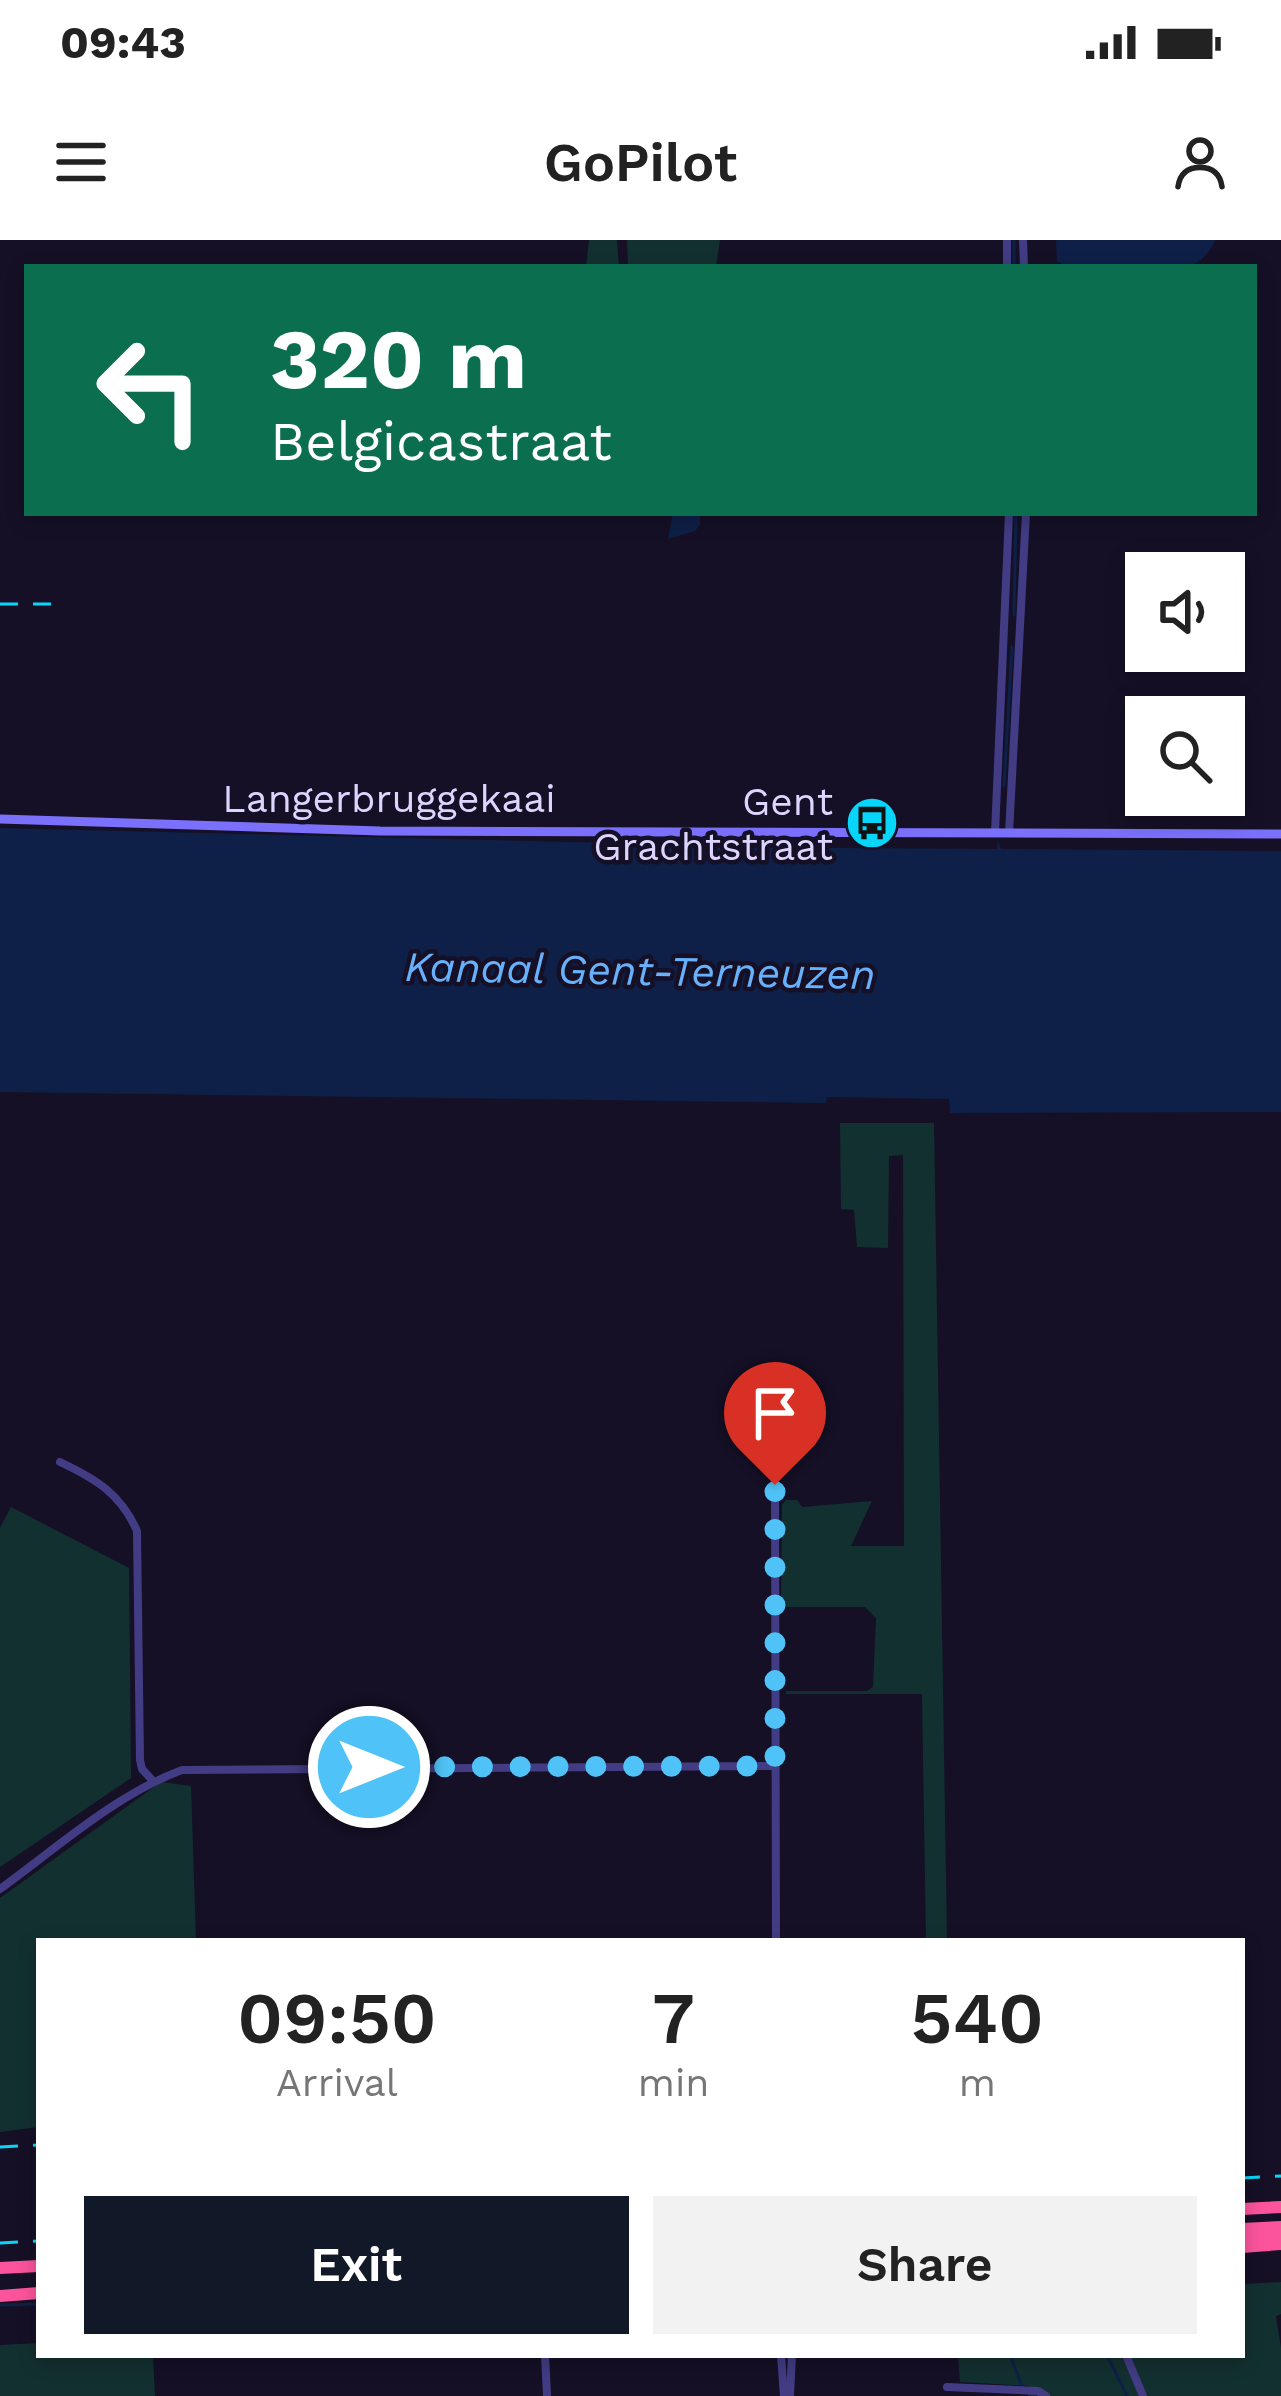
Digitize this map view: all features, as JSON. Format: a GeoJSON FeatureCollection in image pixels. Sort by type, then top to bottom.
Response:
{"type":"FeatureCollection","features":[{"type":"Feature","properties":{"kind":"highway"},"geometry":{"type":"LineString","coordinates":[[1245,2208],[1275,2207]]}},
{"type":"Feature","properties":{"kind":"highway"},"geometry":{"type":"LineString","coordinates":[[1245,2233],[1281,2235]]}},
{"type":"Feature","properties":{"kind":"highway"},"geometry":{"type":"LineString","coordinates":[[1245,2246],[1281,2235]]}},
{"type":"Feature","properties":{"kind":"highway"},"geometry":{"type":"LineString","coordinates":[[0,2268],[36,2266]]}},
{"type":"Feature","properties":{"kind":"highway"},"geometry":{"type":"LineString","coordinates":[[0,2292],[36,2289]]}},
{"type":"Feature","properties":{"kind":"main road","name":"Langerbruggekaai"},"geometry":{"type":"LineString","coordinates":[[0,820],[380,831],[1281,834]]}},
{"type":"Feature","properties":{"kind":"street"},"geometry":{"type":"LineString","coordinates":[[995,832],[1009,516]]}},
{"type":"Feature","properties":{"kind":"street"},"geometry":{"type":"LineString","coordinates":[[1009,832],[1026,516]]}},
{"type":"Feature","properties":{"kind":"street"},"geometry":{"type":"LineString","coordinates":[[60,1462],[114,1494],[127,1507],[137,1531],[140,1760],[152,1781]]}},
{"type":"Feature","properties":{"kind":"street"},"geometry":{"type":"LineString","coordinates":[[775,1485],[776,1938]]}},
{"type":"Feature","properties":{"kind":"street"},"geometry":{"type":"LineString","coordinates":[[0,1889],[152,1781],[182,1770],[775,1766]]}},
{"type":"Feature","properties":{"kind":"street"},"geometry":{"type":"LineString","coordinates":[[545,2358],[547,2396]]}},
{"type":"Feature","properties":{"kind":"street"},"geometry":{"type":"LineString","coordinates":[[781,2358],[787,2396]]}},
{"type":"Feature","properties":{"kind":"street"},"geometry":{"type":"LineString","coordinates":[[787,2396],[792,2358]]}},
{"type":"Feature","properties":{"kind":"street"},"geometry":{"type":"LineString","coordinates":[[1127,2358],[1143,2396]]}},
{"type":"Feature","properties":{"kind":"street"},"geometry":{"type":"LineString","coordinates":[[947,2387],[1038,2391],[1046,2396]]}},
{"type":"Feature","properties":{"kind":"green space"},"geometry":{"type":"Polygon","coordinates":[[[589,240],[617,240],[619,264],[586,264],[589,240]]]}},
{"type":"Feature","properties":{"kind":"green space"},"geometry":{"type":"Polygon","coordinates":[[[627,240],[720,240],[716,264],[628,264],[627,240]]]}},
{"type":"Feature","properties":{"kind":"green space"},"geometry":{"type":"Polygon","coordinates":[[[840,1123],[934,1123],[947,1938],[926,1938],[922,1694],[786,1694],[873,1687],[876,1618],[865,1607],[784,1607],[782,1505],[786,1500],[797,1500],[802,1507],[872,1501],[851,1546],[904,1546],[903,1155],[889,1156],[888,1248],[857,1247],[854,1210],[841,1209],[840,1123]]]}},
{"type":"Feature","properties":{"kind":"green space"},"geometry":{"type":"Polygon","coordinates":[[[11,1507],[129,1568],[131,1778],[0,1867],[0,1528],[11,1507]]]}},
{"type":"Feature","properties":{"kind":"green space"},"geometry":{"type":"Polygon","coordinates":[[[161,1782],[191,1786],[196,1938],[36,1938],[36,2127],[0,2132],[0,1898],[161,1782]]]}},
{"type":"Feature","properties":{"kind":"green space"},"geometry":{"type":"Polygon","coordinates":[[[1281,2282],[1281,2314],[1276,2316],[1281,2396],[1028,2396],[1029,2386],[960,2382],[958,2358],[1245,2358],[1245,2284],[1281,2282]]]}},
{"type":"Feature","properties":{"kind":"green space"},"geometry":{"type":"Polygon","coordinates":[[[36,2343],[36,2358],[153,2358],[155,2396],[0,2396],[0,2345],[36,2343]]]}},
{"type":"Feature","properties":{"kind":"water"},"geometry":{"type":"Polygon","coordinates":[[[1056,240],[1215,240],[1194,264],[1057,262],[1056,240]]]}},
{"type":"Feature","properties":{"kind":"water"},"geometry":{"type":"Polygon","coordinates":[[[672,516],[700,516],[695,531],[668,539],[672,516]]]}},
{"type":"Feature","properties":{"kind":"water","name":"Kanaal Gent-Terneuzen"},"geometry":{"type":"Polygon","coordinates":[[[0,828],[615,843],[622,839],[624,843],[692,843],[694,847],[997,849],[998,841],[1001,849],[1281,851],[1281,1112],[950,1113],[949,1099],[827,1097],[826,1103],[0,1092],[0,828]]]}},
{"type":"Feature","properties":{"kind":"waterway"},"geometry":{"type":"LineString","coordinates":[[1014,240],[1014,264]]}},
{"type":"Feature","properties":{"kind":"waterway"},"geometry":{"type":"LineString","coordinates":[[1014,615],[1016,516]]}},
{"type":"Feature","properties":{"kind":"waterway"},"geometry":{"type":"LineString","coordinates":[[1004,786],[1012,647]]}},
{"type":"Feature","properties":{"kind":"waterway"},"geometry":{"type":"LineString","coordinates":[[0,2305],[36,2304]]}},
{"type":"Feature","properties":{"kind":"waterway"},"geometry":{"type":"LineString","coordinates":[[1011,2358],[1022,2386]]}},
{"type":"Feature","properties":{"kind":"waterway"},"geometry":{"type":"LineString","coordinates":[[1108,2358],[1127,2396]]}},
{"type":"Feature","properties":{"kind":"railway"},"geometry":{"type":"LineString","coordinates":[[0,604],[52,604]]}},
{"type":"Feature","properties":{"kind":"railway"},"geometry":{"type":"LineString","coordinates":[[0,2147],[36,2145]]}},
{"type":"Feature","properties":{"kind":"railway"},"geometry":{"type":"LineString","coordinates":[[1245,2178],[1281,2176]]}},
{"type":"Feature","properties":{"kind":"railway"},"geometry":{"type":"LineString","coordinates":[[0,2243],[36,2241]]}},
{"type":"Feature","properties":{"kind":"place","name":"Gent Grachtstraat"},"geometry":{"type":"Point","coordinates":[872,823]}},
{"type":"Feature","properties":{"kind":"route"},"geometry":{"type":"LineString","coordinates":[[369,1767],[775,1766],[775,1485]]}}]}
